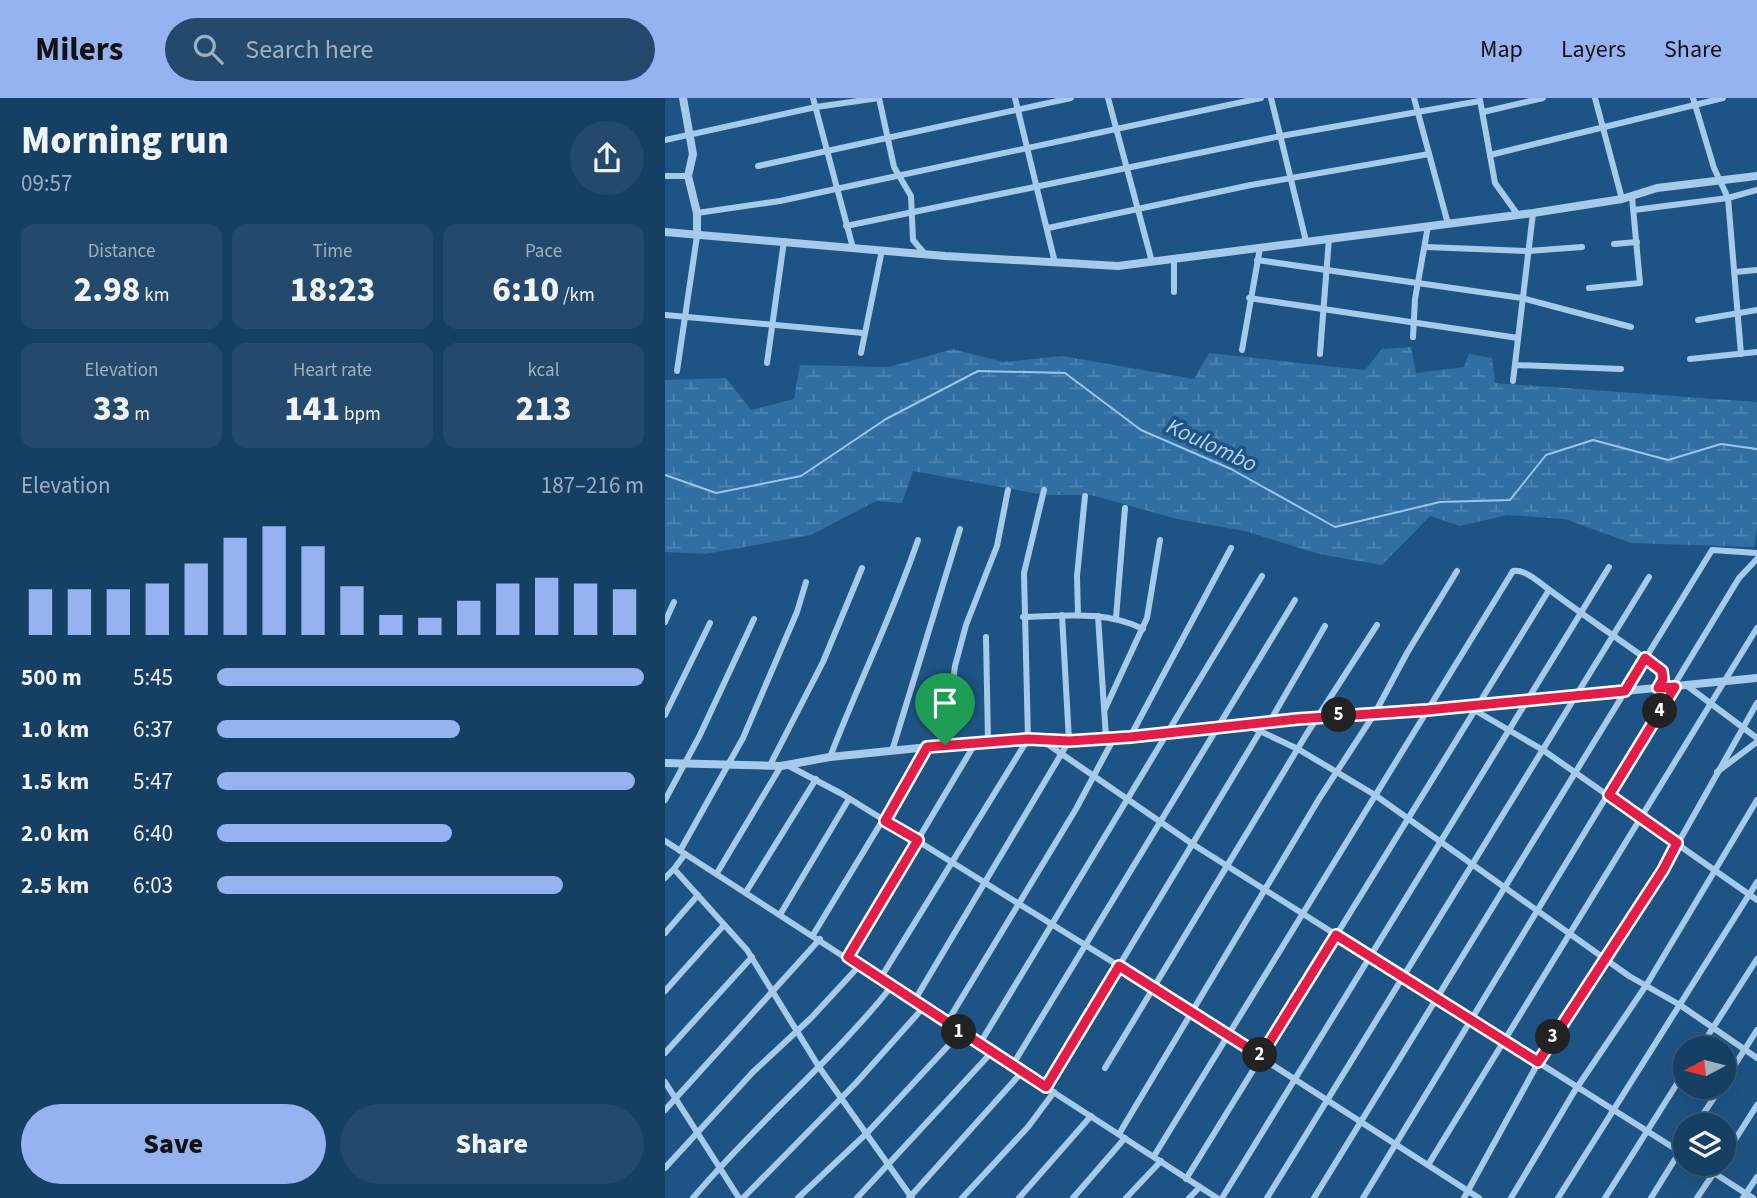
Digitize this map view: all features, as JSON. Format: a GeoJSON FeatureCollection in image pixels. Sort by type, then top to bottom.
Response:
{"type":"FeatureCollection","features":[{"type":"Feature","properties":{"kind":"street"},"geometry":{"type":"LineString","coordinates":[[677,370],[697,236],[697,214],[688,176],[693,154],[684,98]]}},
{"type":"Feature","properties":{"kind":"street"},"geometry":{"type":"LineString","coordinates":[[813,98],[853,248]]}},
{"type":"Feature","properties":{"kind":"street"},"geometry":{"type":"LineString","coordinates":[[665,139],[815,107],[879,98],[897,174],[911,196],[913,240],[925,254]]}},
{"type":"Feature","properties":{"kind":"street"},"geometry":{"type":"LineString","coordinates":[[1015,98],[1055,263]]}},
{"type":"Feature","properties":{"kind":"street"},"geometry":{"type":"LineString","coordinates":[[758,166],[886,136],[1071,98]]}},
{"type":"Feature","properties":{"kind":"street"},"geometry":{"type":"LineString","coordinates":[[1108,98],[1152,262]]}},
{"type":"Feature","properties":{"kind":"street"},"geometry":{"type":"LineString","coordinates":[[697,214],[1028,149],[1261,98]]}},
{"type":"Feature","properties":{"kind":"street"},"geometry":{"type":"LineString","coordinates":[[1271,98],[1306,241]]}},
{"type":"Feature","properties":{"kind":"street"},"geometry":{"type":"LineString","coordinates":[[1414,98],[1448,224]]}},
{"type":"Feature","properties":{"kind":"street"},"geometry":{"type":"LineString","coordinates":[[1483,112],[1543,98]]}},
{"type":"Feature","properties":{"kind":"street"},"geometry":{"type":"LineString","coordinates":[[1595,98],[1622,199]]}},
{"type":"Feature","properties":{"kind":"street"},"geometry":{"type":"LineString","coordinates":[[1490,155],[1604,128],[1693,101],[1723,98]]}},
{"type":"Feature","properties":{"kind":"street"},"geometry":{"type":"LineString","coordinates":[[846,226],[1281,136],[1480,99],[1495,185],[1518,215]]}},
{"type":"Feature","properties":{"kind":"street"},"geometry":{"type":"LineString","coordinates":[[1693,101],[1728,198],[1741,354]]}},
{"type":"Feature","properties":{"kind":"street"},"geometry":{"type":"LineString","coordinates":[[1048,228],[1139,207],[1429,155]]}},
{"type":"Feature","properties":{"kind":"street"},"geometry":{"type":"LineString","coordinates":[[665,176],[688,176]]}},
{"type":"Feature","properties":{"kind":"street"},"geometry":{"type":"LineString","coordinates":[[665,232],[925,254],[1118,265],[1533,214],[1632,197],[1657,188],[1757,176]]}},
{"type":"Feature","properties":{"kind":"street"},"geometry":{"type":"LineString","coordinates":[[1634,210],[1728,198],[1757,190]]}},
{"type":"Feature","properties":{"kind":"street"},"geometry":{"type":"LineString","coordinates":[[1589,288],[1640,283],[1632,197]]}},
{"type":"Feature","properties":{"kind":"street"},"geometry":{"type":"LineString","coordinates":[[1513,381],[1533,214]]}},
{"type":"Feature","properties":{"kind":"street"},"geometry":{"type":"LineString","coordinates":[[1413,337],[1418,282],[1428,226]]}},
{"type":"Feature","properties":{"kind":"street"},"geometry":{"type":"LineString","coordinates":[[1319,354],[1329,269],[1329,238]]}},
{"type":"Feature","properties":{"kind":"street"},"geometry":{"type":"LineString","coordinates":[[767,363],[784,241]]}},
{"type":"Feature","properties":{"kind":"street"},"geometry":{"type":"LineString","coordinates":[[1614,244],[1637,242]]}},
{"type":"Feature","properties":{"kind":"street"},"geometry":{"type":"LineString","coordinates":[[1426,247],[1528,251],[1582,247]]}},
{"type":"Feature","properties":{"kind":"street"},"geometry":{"type":"LineString","coordinates":[[1242,350],[1259,248]]}},
{"type":"Feature","properties":{"kind":"street"},"geometry":{"type":"LineString","coordinates":[[861,353],[882,250]]}},
{"type":"Feature","properties":{"kind":"street"},"geometry":{"type":"LineString","coordinates":[[1174,260],[1174,292]]}},
{"type":"Feature","properties":{"kind":"street"},"geometry":{"type":"LineString","coordinates":[[1257,260],[1522,298],[1631,327]]}},
{"type":"Feature","properties":{"kind":"street"},"geometry":{"type":"LineString","coordinates":[[1735,272],[1757,270]]}},
{"type":"Feature","properties":{"kind":"street"},"geometry":{"type":"LineString","coordinates":[[1249,298],[1518,338]]}},
{"type":"Feature","properties":{"kind":"street"},"geometry":{"type":"LineString","coordinates":[[1698,320],[1757,310]]}},
{"type":"Feature","properties":{"kind":"street"},"geometry":{"type":"LineString","coordinates":[[665,315],[863,333]]}},
{"type":"Feature","properties":{"kind":"street"},"geometry":{"type":"LineString","coordinates":[[1690,359],[1757,352]]}},
{"type":"Feature","properties":{"kind":"street"},"geometry":{"type":"LineString","coordinates":[[1515,365],[1621,369]]}},
{"type":"Feature","properties":{"kind":"street"},"geometry":{"type":"LineString","coordinates":[[945,745],[955,666],[966,625],[997,546],[1008,490]]}},
{"type":"Feature","properties":{"kind":"street"},"geometry":{"type":"LineString","coordinates":[[880,979],[1028,739],[1023,617],[1025,565],[1037,530],[1044,490]]}},
{"type":"Feature","properties":{"kind":"street"},"geometry":{"type":"LineString","coordinates":[[1078,615],[1077,576],[1085,496]]}},
{"type":"Feature","properties":{"kind":"street"},"geometry":{"type":"LineString","coordinates":[[1116,618],[1125,508]]}},
{"type":"Feature","properties":{"kind":"street"},"geometry":{"type":"LineString","coordinates":[[892,751],[960,529]]}},
{"type":"Feature","properties":{"kind":"street"},"geometry":{"type":"LineString","coordinates":[[830,757],[862,672],[900,592],[918,540]]}},
{"type":"Feature","properties":{"kind":"street"},"geometry":{"type":"LineString","coordinates":[[1105,709],[1143,629],[1152,598],[1160,540]]}},
{"type":"Feature","properties":{"kind":"street"},"geometry":{"type":"LineString","coordinates":[[1130,737],[1231,548]]}},
{"type":"Feature","properties":{"kind":"street"},"geometry":{"type":"LineString","coordinates":[[1314,1198],[1714,548],[1757,553]]}},
{"type":"Feature","properties":{"kind":"street"},"geometry":{"type":"LineString","coordinates":[[1363,1198],[1469,1018],[1539,910],[1739,578],[1757,559]]}},
{"type":"Feature","properties":{"kind":"street"},"geometry":{"type":"LineString","coordinates":[[665,841],[781,913],[922,1009],[1186,1179],[1220,1198],[1440,840],[1531,699],[1609,567]]}},
{"type":"Feature","properties":{"kind":"street"},"geometry":{"type":"LineString","coordinates":[[770,765],[823,662],[862,568]]}},
{"type":"Feature","properties":{"kind":"street"},"geometry":{"type":"LineString","coordinates":[[1073,1198],[1122,1136],[1191,1013],[1375,713],[1407,653],[1457,571]]}},
{"type":"Feature","properties":{"kind":"street"},"geometry":{"type":"LineString","coordinates":[[1154,1156],[1513,571],[1523,572],[1612,638],[1662,671],[1663,679],[1658,688]]}},
{"type":"Feature","properties":{"kind":"street"},"geometry":{"type":"LineString","coordinates":[[979,1045],[1262,576]]}},
{"type":"Feature","properties":{"kind":"street"},"geometry":{"type":"LineString","coordinates":[[1267,1198],[1649,578]]}},
{"type":"Feature","properties":{"kind":"street"},"geometry":{"type":"LineString","coordinates":[[665,878],[674,869],[730,764],[797,612],[806,582]]}},
{"type":"Feature","properties":{"kind":"street"},"geometry":{"type":"LineString","coordinates":[[1186,1179],[1549,590]]}},
{"type":"Feature","properties":{"kind":"street"},"geometry":{"type":"LineString","coordinates":[[1012,1066],[1295,600]]}},
{"type":"Feature","properties":{"kind":"street"},"geometry":{"type":"LineString","coordinates":[[665,622],[674,602]]}},
{"type":"Feature","properties":{"kind":"street"},"geometry":{"type":"LineString","coordinates":[[913,1003],[1062,757],[1069,741],[1062,615]]}},
{"type":"Feature","properties":{"kind":"street"},"geometry":{"type":"LineString","coordinates":[[1023,617],[1098,616],[1116,618],[1143,629]]}},
{"type":"Feature","properties":{"kind":"street"},"geometry":{"type":"LineString","coordinates":[[946,1024],[1093,778],[1110,738],[1105,709],[1098,616]]}},
{"type":"Feature","properties":{"kind":"street"},"geometry":{"type":"LineString","coordinates":[[665,800],[754,618]]}},
{"type":"Feature","properties":{"kind":"street"},"geometry":{"type":"LineString","coordinates":[[665,715],[710,623]]}},
{"type":"Feature","properties":{"kind":"street"},"geometry":{"type":"LineString","coordinates":[[1105,1068],[1317,717],[1377,625]]}},
{"type":"Feature","properties":{"kind":"street"},"geometry":{"type":"LineString","coordinates":[[1269,723],[1325,626]]}},
{"type":"Feature","properties":{"kind":"street"},"geometry":{"type":"LineString","coordinates":[[1428,1165],[1757,628]]}},
{"type":"Feature","properties":{"kind":"street"},"geometry":{"type":"LineString","coordinates":[[986,637],[988,741]]}},
{"type":"Feature","properties":{"kind":"street"},"geometry":{"type":"LineString","coordinates":[[665,763],[784,765],[830,757],[976,742],[1130,737],[1317,717],[1477,708],[1531,699],[1757,678]]}},
{"type":"Feature","properties":{"kind":"street"},"geometry":{"type":"LineString","coordinates":[[1686,685],[1757,740],[1728,767],[1717,773]]}},
{"type":"Feature","properties":{"kind":"street"},"geometry":{"type":"LineString","coordinates":[[1464,1198],[1523,1096],[1538,1062],[1663,870],[1757,702]]}},
{"type":"Feature","properties":{"kind":"street"},"geometry":{"type":"LineString","coordinates":[[1477,708],[1609,795],[1757,900]]}},
{"type":"Feature","properties":{"kind":"street"},"geometry":{"type":"LineString","coordinates":[[1249,726],[1298,749],[1375,795],[1572,932],[1629,976],[1680,1005],[1757,1058]]}},
{"type":"Feature","properties":{"kind":"street"},"geometry":{"type":"LineString","coordinates":[[1046,1087],[1261,730]]}},
{"type":"Feature","properties":{"kind":"street"},"geometry":{"type":"LineString","coordinates":[[1039,739],[1194,845],[1673,1147]]}},
{"type":"Feature","properties":{"kind":"street"},"geometry":{"type":"LineString","coordinates":[[848,957],[976,742]]}},
{"type":"Feature","properties":{"kind":"street"},"geometry":{"type":"LineString","coordinates":[[813,935],[885,821],[927,747]]}},
{"type":"Feature","properties":{"kind":"street"},"geometry":{"type":"LineString","coordinates":[[784,765],[817,779],[918,840],[1155,988],[1479,1198]]}},
{"type":"Feature","properties":{"kind":"street"},"geometry":{"type":"LineString","coordinates":[[717,873],[784,765]]}},
{"type":"Feature","properties":{"kind":"street"},"geometry":{"type":"LineString","coordinates":[[746,892],[817,779]]}},
{"type":"Feature","properties":{"kind":"street"},"geometry":{"type":"LineString","coordinates":[[781,913],[849,799]]}},
{"type":"Feature","properties":{"kind":"street"},"geometry":{"type":"LineString","coordinates":[[1511,1198],[1578,1088],[1647,984],[1757,800]]}},
{"type":"Feature","properties":{"kind":"street"},"geometry":{"type":"LineString","coordinates":[[674,869],[752,957],[819,1067],[911,1197],[1022,1072]]}},
{"type":"Feature","properties":{"kind":"street"},"geometry":{"type":"LineString","coordinates":[[1558,1198],[1757,882]]}},
{"type":"Feature","properties":{"kind":"street"},"geometry":{"type":"LineString","coordinates":[[665,933],[698,895]]}},
{"type":"Feature","properties":{"kind":"street"},"geometry":{"type":"LineString","coordinates":[[665,991],[724,925]]}},
{"type":"Feature","properties":{"kind":"street"},"geometry":{"type":"LineString","coordinates":[[665,1110],[820,939]]}},
{"type":"Feature","properties":{"kind":"street"},"geometry":{"type":"LineString","coordinates":[[665,1052],[752,957]]}},
{"type":"Feature","properties":{"kind":"street"},"geometry":{"type":"LineString","coordinates":[[1707,1036],[1757,959]]}},
{"type":"Feature","properties":{"kind":"street"},"geometry":{"type":"LineString","coordinates":[[665,1168],[696,1131],[797,1032],[860,965]]}},
{"type":"Feature","properties":{"kind":"street"},"geometry":{"type":"LineString","coordinates":[[693,1198],[719,1167],[819,1067],[891,987]]}},
{"type":"Feature","properties":{"kind":"street"},"geometry":{"type":"LineString","coordinates":[[665,1082],[741,1198],[841,1098],[922,1009]]}},
{"type":"Feature","properties":{"kind":"street"},"geometry":{"type":"LineString","coordinates":[[1736,1062],[1757,1030]]}},
{"type":"Feature","properties":{"kind":"street"},"geometry":{"type":"LineString","coordinates":[[798,1198],[867,1133],[960,1033]]}},
{"type":"Feature","properties":{"kind":"street"},"geometry":{"type":"LineString","coordinates":[[857,1198],[991,1053]]}},
{"type":"Feature","properties":{"kind":"street"},"geometry":{"type":"LineString","coordinates":[[1605,1198],[1673,1088]]}},
{"type":"Feature","properties":{"kind":"street"},"geometry":{"type":"LineString","coordinates":[[962,1198],[1028,1127],[1054,1093]]}},
{"type":"Feature","properties":{"kind":"street"},"geometry":{"type":"LineString","coordinates":[[1736,1138],[1757,1105]]}},
{"type":"Feature","properties":{"kind":"street"},"geometry":{"type":"LineString","coordinates":[[1019,1198],[1091,1116]]}},
{"type":"Feature","properties":{"kind":"street"},"geometry":{"type":"LineString","coordinates":[[1126,1198],[1161,1161]]}},
{"type":"Feature","properties":{"kind":"street"},"geometry":{"type":"LineString","coordinates":[[1651,1198],[1673,1166]]}},
{"type":"Feature","properties":{"kind":"street"},"geometry":{"type":"LineString","coordinates":[[1697,1198],[1712,1176]]}},
{"type":"Feature","properties":{"kind":"street"},"geometry":{"type":"LineString","coordinates":[[1718,1176],[1747,1197],[1757,1177]]}},
{"type":"Feature","properties":{"kind":"street"},"geometry":{"type":"LineString","coordinates":[[1189,1198],[1200,1188]]}},
{"type":"Feature","properties":{"kind":"green space"},"geometry":{"type":"Polygon","coordinates":[[[1411,347],[1416,373],[1464,367],[1469,354],[1492,358],[1495,383],[1757,402],[1757,527],[1754,547],[1631,543],[1565,519],[1507,515],[1460,526],[1430,516],[1382,565],[1319,554],[1245,531],[1177,519],[1091,495],[1044,495],[913,471],[902,503],[876,501],[811,535],[705,554],[665,552],[665,380],[726,378],[751,410],[794,399],[800,365],[889,367],[953,349],[1003,362],[1062,356],[1194,379],[1209,353],[1365,370],[1382,349],[1411,347]]]}},
{"type":"Feature","properties":{"kind":"waterway","name":"Koulombo"},"geometry":{"type":"LineString","coordinates":[[665,475],[716,493],[801,476],[886,419],[978,371],[1065,373],[1141,430],[1231,469],[1335,527],[1440,502],[1510,500],[1546,455],[1593,440],[1668,460],[1721,444],[1757,449]]}},
{"type":"Feature","properties":{"kind":"route"},"geometry":{"type":"LineString","coordinates":[[1645,658],[1662,671],[1663,679],[1658,688],[1675,687],[1609,795],[1677,843],[1649,893],[1538,1062],[1414,981],[1386,967],[1336,935],[1261,1056],[1119,966],[1046,1087],[946,1024],[848,957],[918,840],[885,821],[927,747],[945,745],[1028,739],[1069,741],[1130,737],[1338,715],[1427,710],[1625,691],[1645,658]]}}]}
